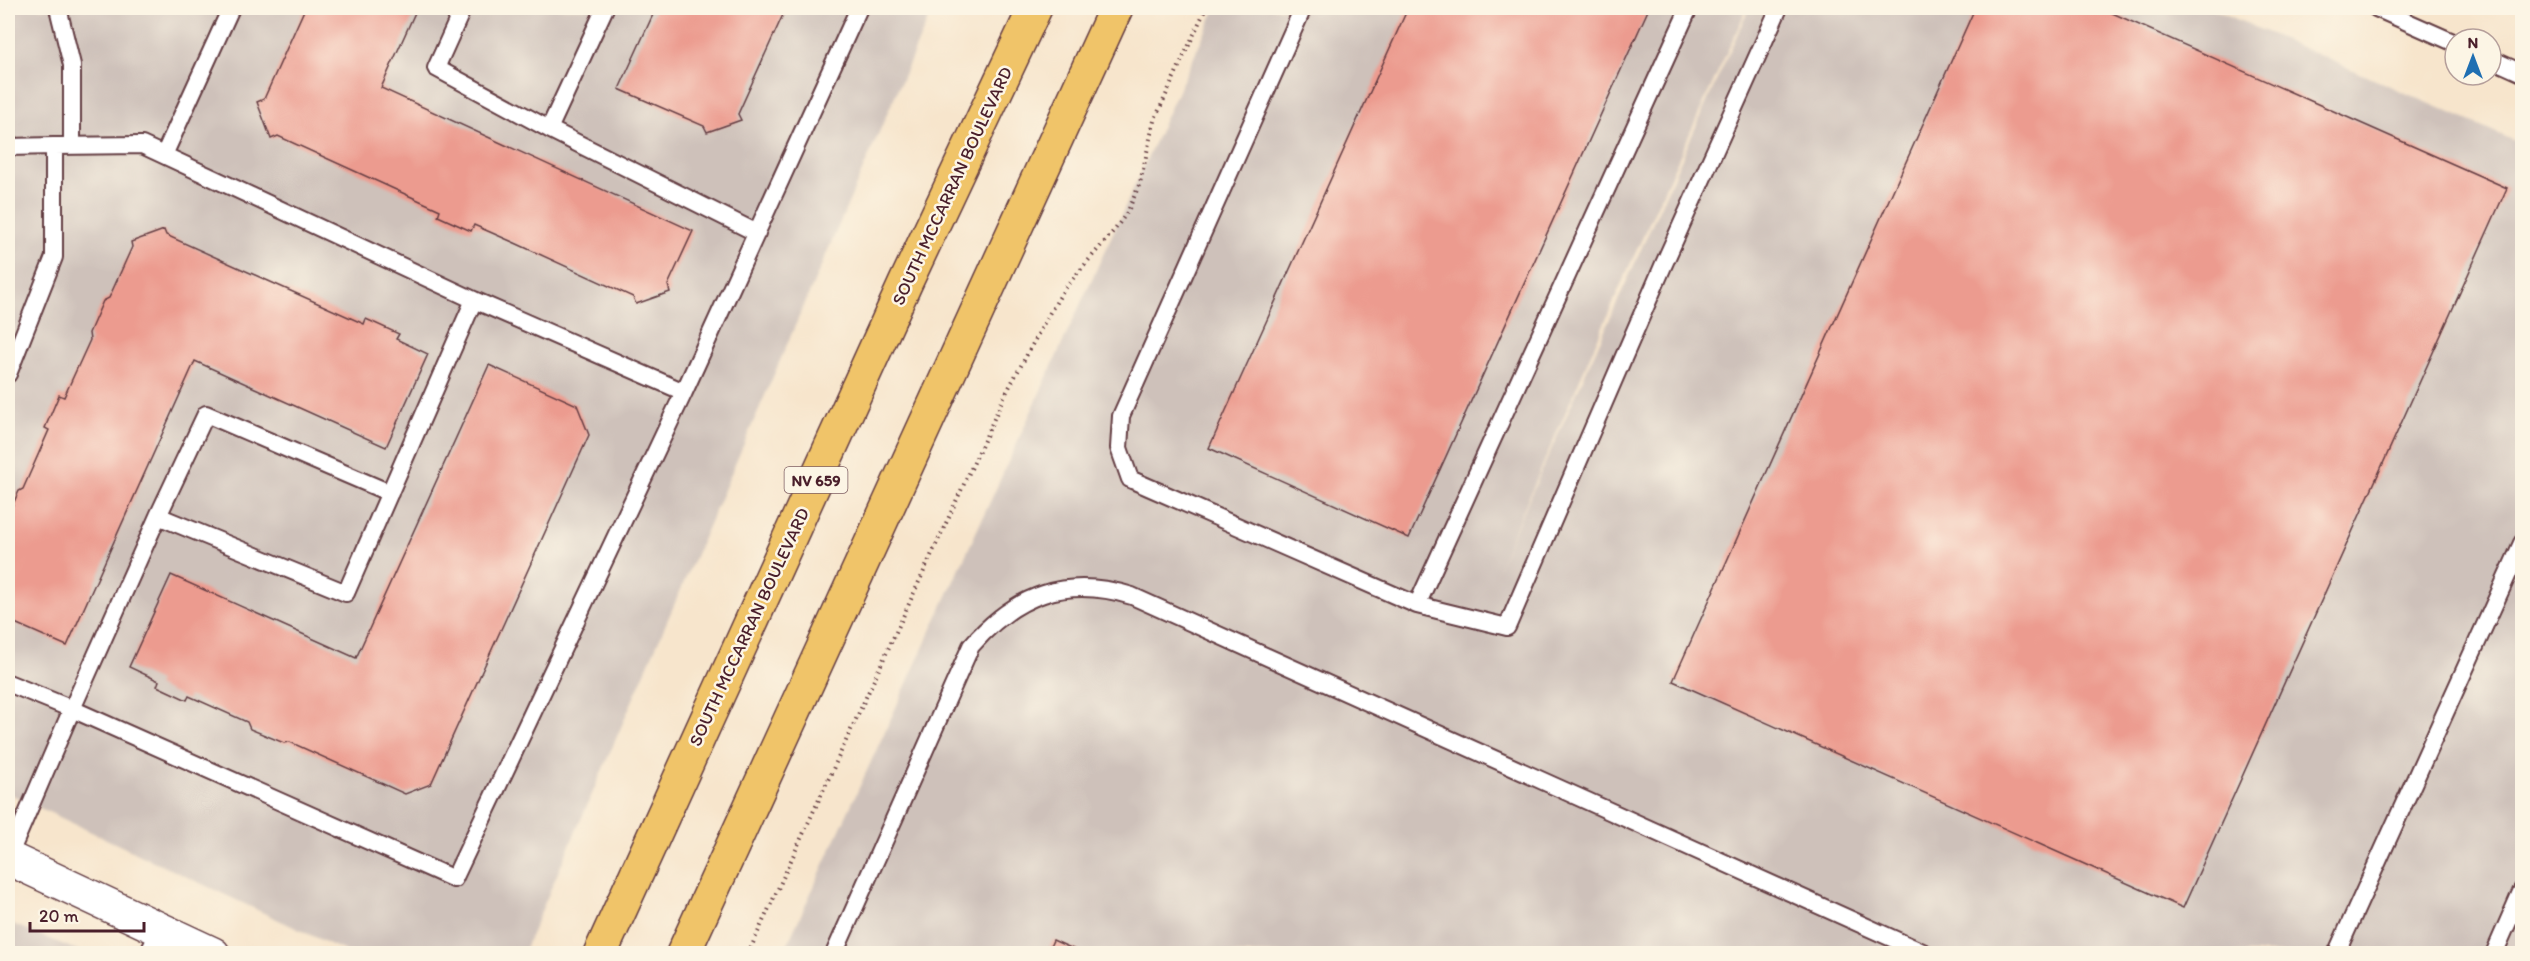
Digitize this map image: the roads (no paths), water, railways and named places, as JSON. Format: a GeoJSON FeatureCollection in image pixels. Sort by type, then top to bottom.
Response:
{"type":"FeatureCollection","features":[{"type":"Feature","properties":{"kind":"main road","name":"SOUTH MCCARRAN BOULEVARD"},"geometry":{"type":"LineString","coordinates":[[600,954],[905,284],[1035,8]]}},
{"type":"Feature","properties":{"kind":"main road"},"geometry":{"type":"LineString","coordinates":[[684,954],[1116,8]]}},
{"type":"Feature","properties":{"kind":"street"},"geometry":{"type":"LineString","coordinates":[[8,858],[154,941],[213,954]]}},
{"type":"Feature","properties":{"kind":"lane"},"geometry":{"type":"LineString","coordinates":[[58,8],[72,64],[72,146]]}},
{"type":"Feature","properties":{"kind":"lane"},"geometry":{"type":"LineString","coordinates":[[164,155],[231,8]]}},
{"type":"Feature","properties":{"kind":"lane"},"geometry":{"type":"LineString","coordinates":[[463,8],[436,68],[549,129],[757,233]]}},
{"type":"Feature","properties":{"kind":"lane"},"geometry":{"type":"LineString","coordinates":[[549,129],[604,8]]}},
{"type":"Feature","properties":{"kind":"lane"},"geometry":{"type":"LineString","coordinates":[[8,683],[72,709],[454,879],[684,392],[859,8]]}},
{"type":"Feature","properties":{"kind":"lane"},"geometry":{"type":"LineString","coordinates":[[1303,8],[1121,416],[1119,448],[1130,479],[1418,605],[1507,627],[1779,8]]}},
{"type":"Feature","properties":{"kind":"lane"},"geometry":{"type":"LineString","coordinates":[[1418,605],[1689,8]]}},
{"type":"Feature","properties":{"kind":"lane"},"geometry":{"type":"LineString","coordinates":[[2376,8],[2443,38]]}},
{"type":"Feature","properties":{"kind":"lane"},"geometry":{"type":"LineString","coordinates":[[2503,65],[2523,74]]}},
{"type":"Feature","properties":{"kind":"lane"},"geometry":{"type":"LineString","coordinates":[[8,374],[54,257],[54,146]]}},
{"type":"Feature","properties":{"kind":"lane"},"geometry":{"type":"LineString","coordinates":[[8,147],[142,146],[474,300],[684,392]]}},
{"type":"Feature","properties":{"kind":"lane"},"geometry":{"type":"LineString","coordinates":[[158,516],[346,593],[474,300]]}},
{"type":"Feature","properties":{"kind":"lane"},"geometry":{"type":"LineString","coordinates":[[8,858],[158,516],[206,414],[390,493]]}},
{"type":"Feature","properties":{"kind":"lane"},"geometry":{"type":"LineString","coordinates":[[2336,954],[2523,543]]}},
{"type":"Feature","properties":{"kind":"lane"},"geometry":{"type":"LineString","coordinates":[[834,954],[971,646],[989,625],[1011,608],[1035,596],[1084,587],[1109,589],[1132,596],[1927,954]]}},
{"type":"Feature","properties":{"kind":"lane"},"geometry":{"type":"LineString","coordinates":[[2494,954],[2523,890]]}}]}
